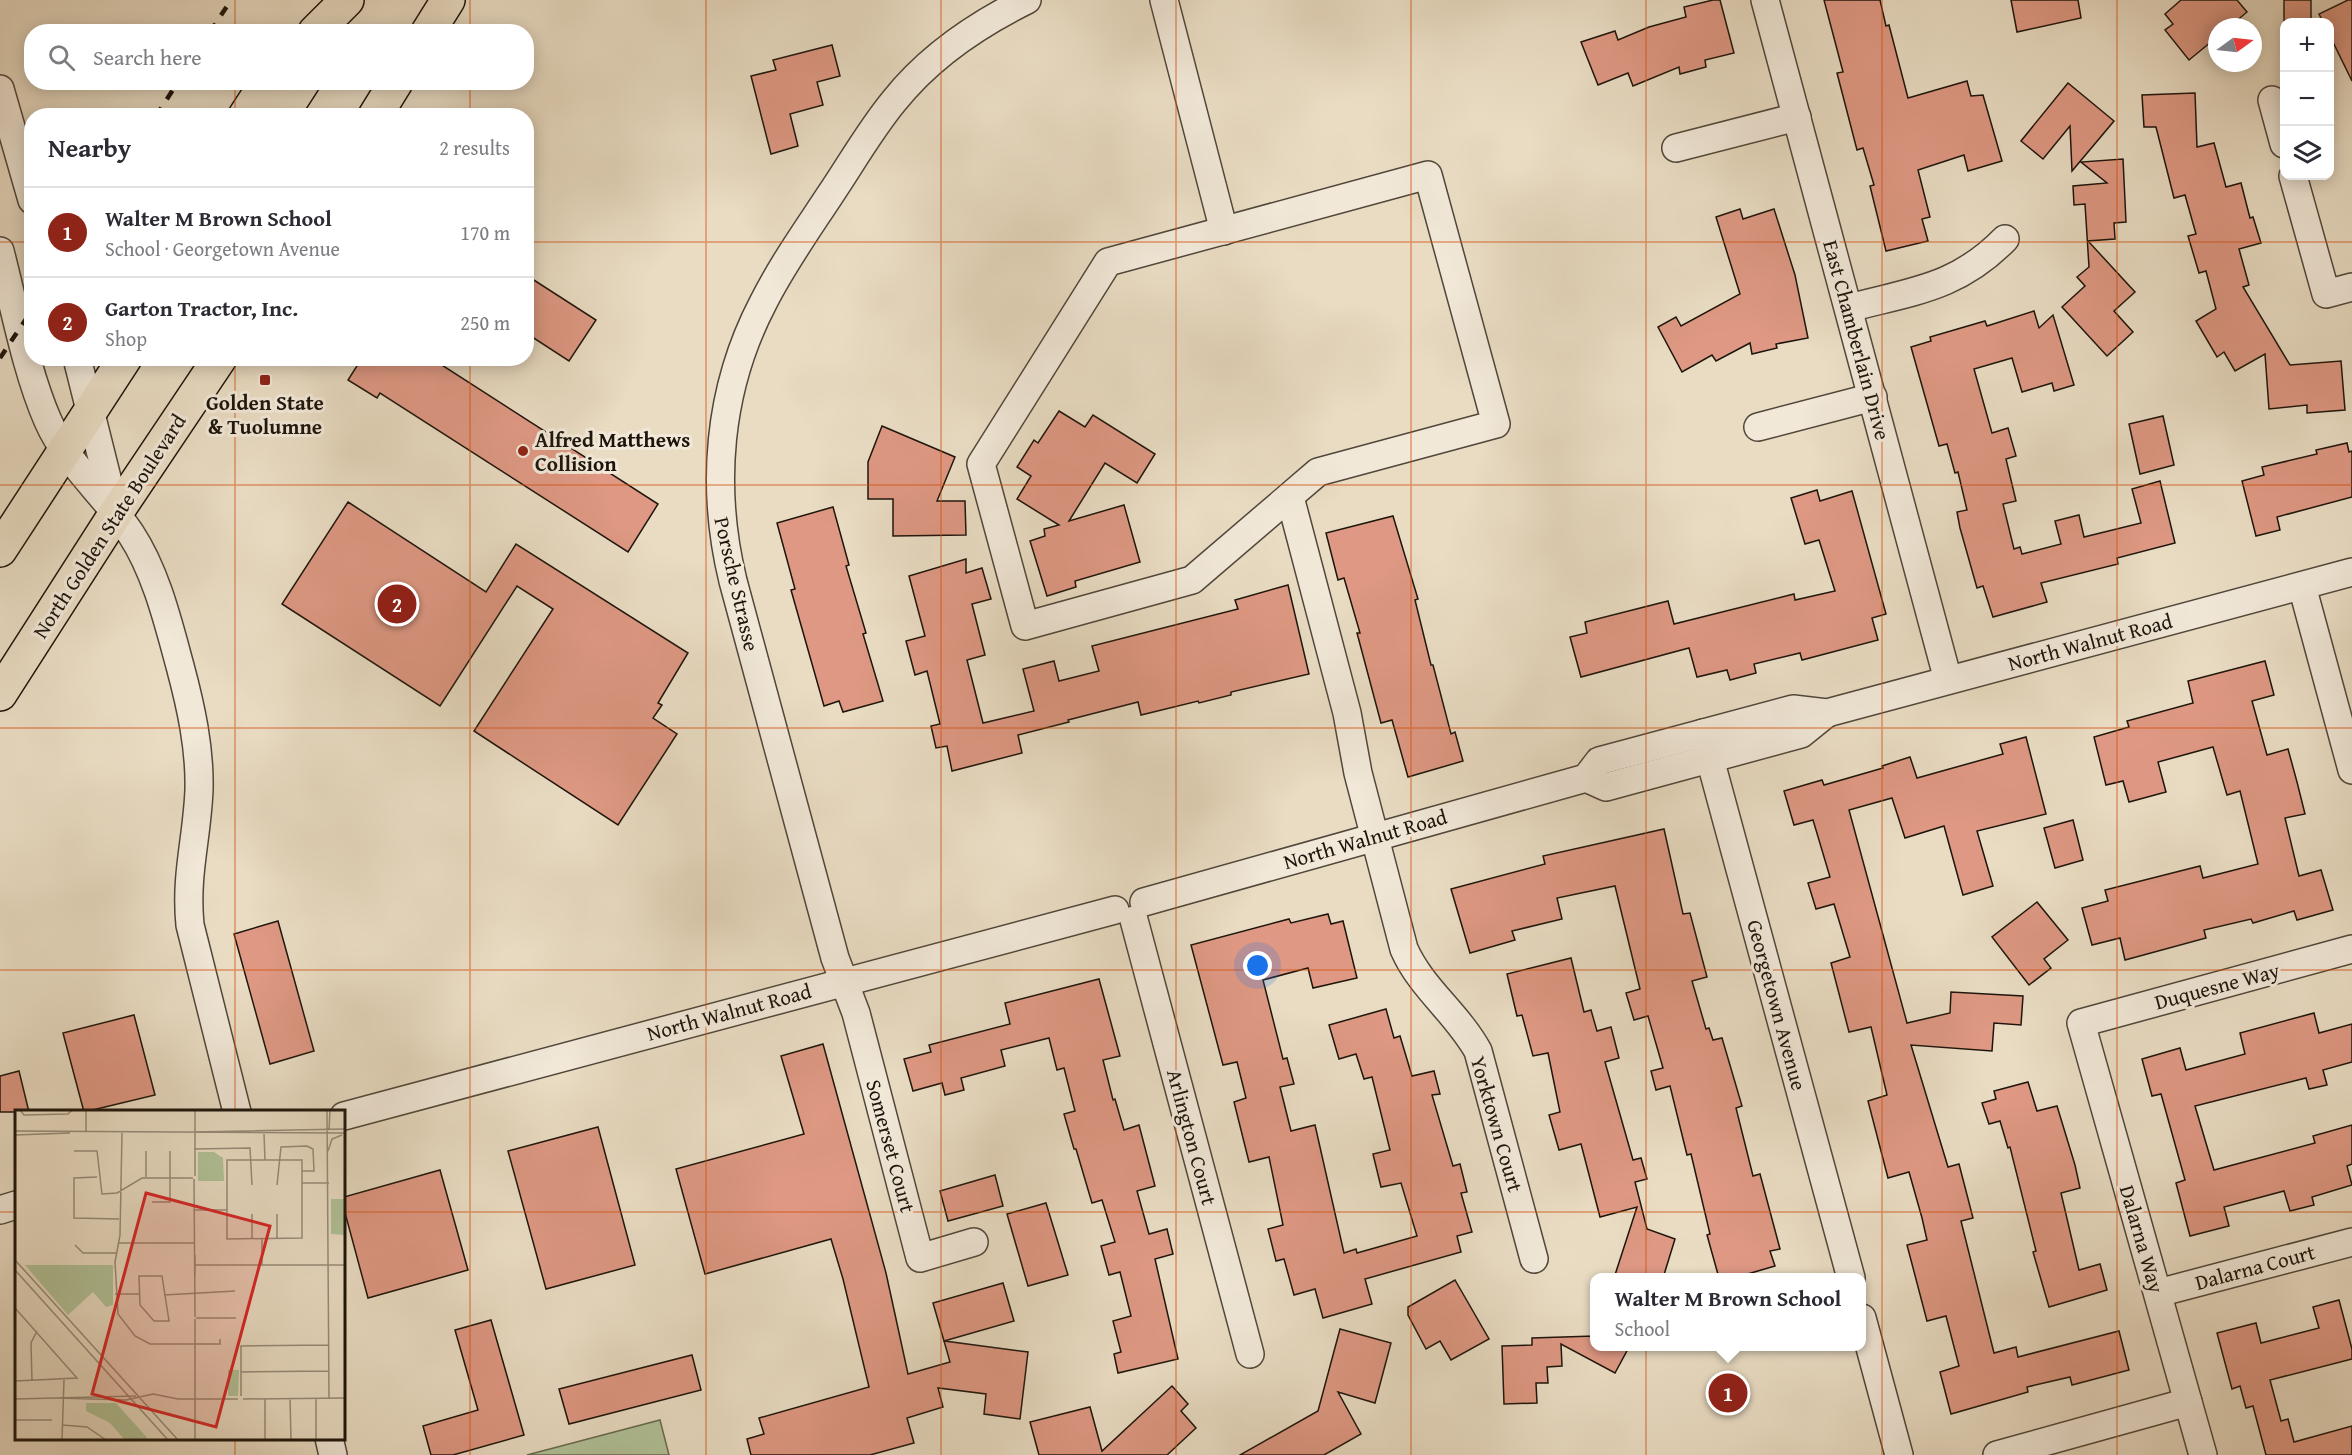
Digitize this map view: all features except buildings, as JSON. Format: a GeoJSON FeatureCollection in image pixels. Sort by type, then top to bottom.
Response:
{"type":"FeatureCollection","features":[{"type":"Feature","properties":{"kind":"main road"},"geometry":{"type":"LineString","coordinates":[[323,24],[347,0]]}},
{"type":"Feature","properties":{"kind":"main road"},"geometry":{"type":"LineString","coordinates":[[340,24],[356,0]]}},
{"type":"Feature","properties":{"kind":"main road"},"geometry":{"type":"LineString","coordinates":[[433,24],[448,0]]}},
{"type":"Feature","properties":{"kind":"main road"},"geometry":{"type":"LineString","coordinates":[[250,108],[262,90]]}},
{"type":"Feature","properties":{"kind":"main road"},"geometry":{"type":"LineString","coordinates":[[286,108],[298,90]]}},
{"type":"Feature","properties":{"kind":"main road"},"geometry":{"type":"LineString","coordinates":[[380,108],[391,90]]}},
{"type":"Feature","properties":{"kind":"main road"},"geometry":{"type":"LineString","coordinates":[[0,550],[120,366]]}},
{"type":"Feature","properties":{"kind":"main road","name":"North Golden State Boulevard"},"geometry":{"type":"LineString","coordinates":[[0,694],[116,513],[215,366]]}},
{"type":"Feature","properties":{"kind":"street","name":"Porsche Strasse"},"geometry":{"type":"LineString","coordinates":[[844,981],[835,958],[726,554],[719,485],[728,399],[751,325],[776,278],[893,102],[924,69],[960,40],[1027,0]]}},
{"type":"Feature","properties":{"kind":"street"},"geometry":{"type":"LineString","coordinates":[[1164,0],[1224,231]]}},
{"type":"Feature","properties":{"kind":"street","name":"East Chamberlain Drive"},"geometry":{"type":"LineString","coordinates":[[1765,0],[1948,680]]}},
{"type":"Feature","properties":{"kind":"street"},"geometry":{"type":"LineString","coordinates":[[0,89],[24,172]]}},
{"type":"Feature","properties":{"kind":"street"},"geometry":{"type":"LineString","coordinates":[[2272,100],[2280,129]]}},
{"type":"Feature","properties":{"kind":"street"},"geometry":{"type":"LineString","coordinates":[[1676,148],[1797,117]]}},
{"type":"Feature","properties":{"kind":"street"},"geometry":{"type":"LineString","coordinates":[[1428,175],[1496,424],[1318,472],[1290,497],[1192,580],[1025,626],[981,464],[1108,262],[1428,175]]}},
{"type":"Feature","properties":{"kind":"street"},"geometry":{"type":"LineString","coordinates":[[2294,180],[2326,294],[2352,286]]}},
{"type":"Feature","properties":{"kind":"street"},"geometry":{"type":"LineString","coordinates":[[1849,308],[1949,280],[1980,263],[2005,239]]}},
{"type":"Feature","properties":{"kind":"street"},"geometry":{"type":"LineString","coordinates":[[0,251],[24,340]]}},
{"type":"Feature","properties":{"kind":"street"},"geometry":{"type":"LineString","coordinates":[[31,366],[48,422],[65,453],[116,513],[132,537],[156,589],[193,720],[199,764],[196,817],[188,870],[187,896],[190,926],[236,1110]]}},
{"type":"Feature","properties":{"kind":"street"},"geometry":{"type":"LineString","coordinates":[[79,366],[116,513]]}},
{"type":"Feature","properties":{"kind":"street"},"geometry":{"type":"LineString","coordinates":[[1758,428],[1873,397]]}},
{"type":"Feature","properties":{"kind":"street","name":"Yorktown Court"},"geometry":{"type":"LineString","coordinates":[[1290,497],[1347,713],[1358,773],[1400,938],[1421,980],[1464,1028],[1483,1063],[1534,1258]]}},
{"type":"Feature","properties":{"kind":"street","name":"North Walnut Road"},"geometry":{"type":"LineString","coordinates":[[345,1116],[844,981],[1131,910],[1374,836],[1586,778],[1599,761],[1793,709],[1827,713],[2352,572]]}},
{"type":"Feature","properties":{"kind":"street"},"geometry":{"type":"LineString","coordinates":[[2302,586],[2352,770]]}},
{"type":"Feature","properties":{"kind":"street","name":"North Walnut Road"},"geometry":{"type":"LineString","coordinates":[[1586,778],[1606,787],[1710,759],[1801,734],[1827,713]]}},
{"type":"Feature","properties":{"kind":"street","name":"Georgetown Avenue"},"geometry":{"type":"LineString","coordinates":[[1703,733],[1850,1273]]}},
{"type":"Feature","properties":{"kind":"street","name":"Arlington Court"},"geometry":{"type":"LineString","coordinates":[[1131,910],[1250,1354]]}},
{"type":"Feature","properties":{"kind":"street","name":"Duquesne Way"},"geometry":{"type":"LineString","coordinates":[[2081,1023],[2352,949]]}},
{"type":"Feature","properties":{"kind":"street","name":"Somerset Court"},"geometry":{"type":"LineString","coordinates":[[844,981],[856,1013],[920,1258],[974,1242]]}},
{"type":"Feature","properties":{"kind":"street","name":"Dalarna Way"},"geometry":{"type":"LineString","coordinates":[[2081,1023],[2203,1455]]}},
{"type":"Feature","properties":{"kind":"street"},"geometry":{"type":"LineString","coordinates":[[0,1210],[15,1205]]}},
{"type":"Feature","properties":{"kind":"street","name":"Dalarna Court"},"geometry":{"type":"LineString","coordinates":[[2158,1293],[2352,1242]]}},
{"type":"Feature","properties":{"kind":"street"},"geometry":{"type":"LineString","coordinates":[[1866,1333],[1899,1455]]}},
{"type":"Feature","properties":{"kind":"street"},"geometry":{"type":"LineString","coordinates":[[1997,1455],[2188,1402]]}},
{"type":"Feature","properties":{"kind":"street"},"geometry":{"type":"LineString","coordinates":[[329,1440],[333,1455]]}},
{"type":"Feature","properties":{"kind":"green space"},"geometry":{"type":"Polygon","coordinates":[[[660,1420],[669,1455],[527,1455],[660,1420]]]}},
{"type":"Feature","properties":{"kind":"railway"},"geometry":{"type":"LineString","coordinates":[[215,24],[231,0]]}},
{"type":"Feature","properties":{"kind":"railway"},"geometry":{"type":"LineString","coordinates":[[161,108],[173,90]]}},
{"type":"Feature","properties":{"kind":"railway"},"geometry":{"type":"LineString","coordinates":[[0,358],[24,322]]}},
{"type":"Feature","properties":{"kind":"place","name":"Golden State & Tuolumne"},"geometry":{"type":"Point","coordinates":[265,380]}},
{"type":"Feature","properties":{"kind":"place","name":"Alfred Matthews Collision"},"geometry":{"type":"Point","coordinates":[523,451]}},
{"type":"Feature","properties":{"kind":"place","name":"Garton Tractor, Inc."},"geometry":{"type":"Point","coordinates":[397,604]}},
{"type":"Feature","properties":{"kind":"place","name":"Walter M Brown School"},"geometry":{"type":"Point","coordinates":[1728,1393]}}]}
